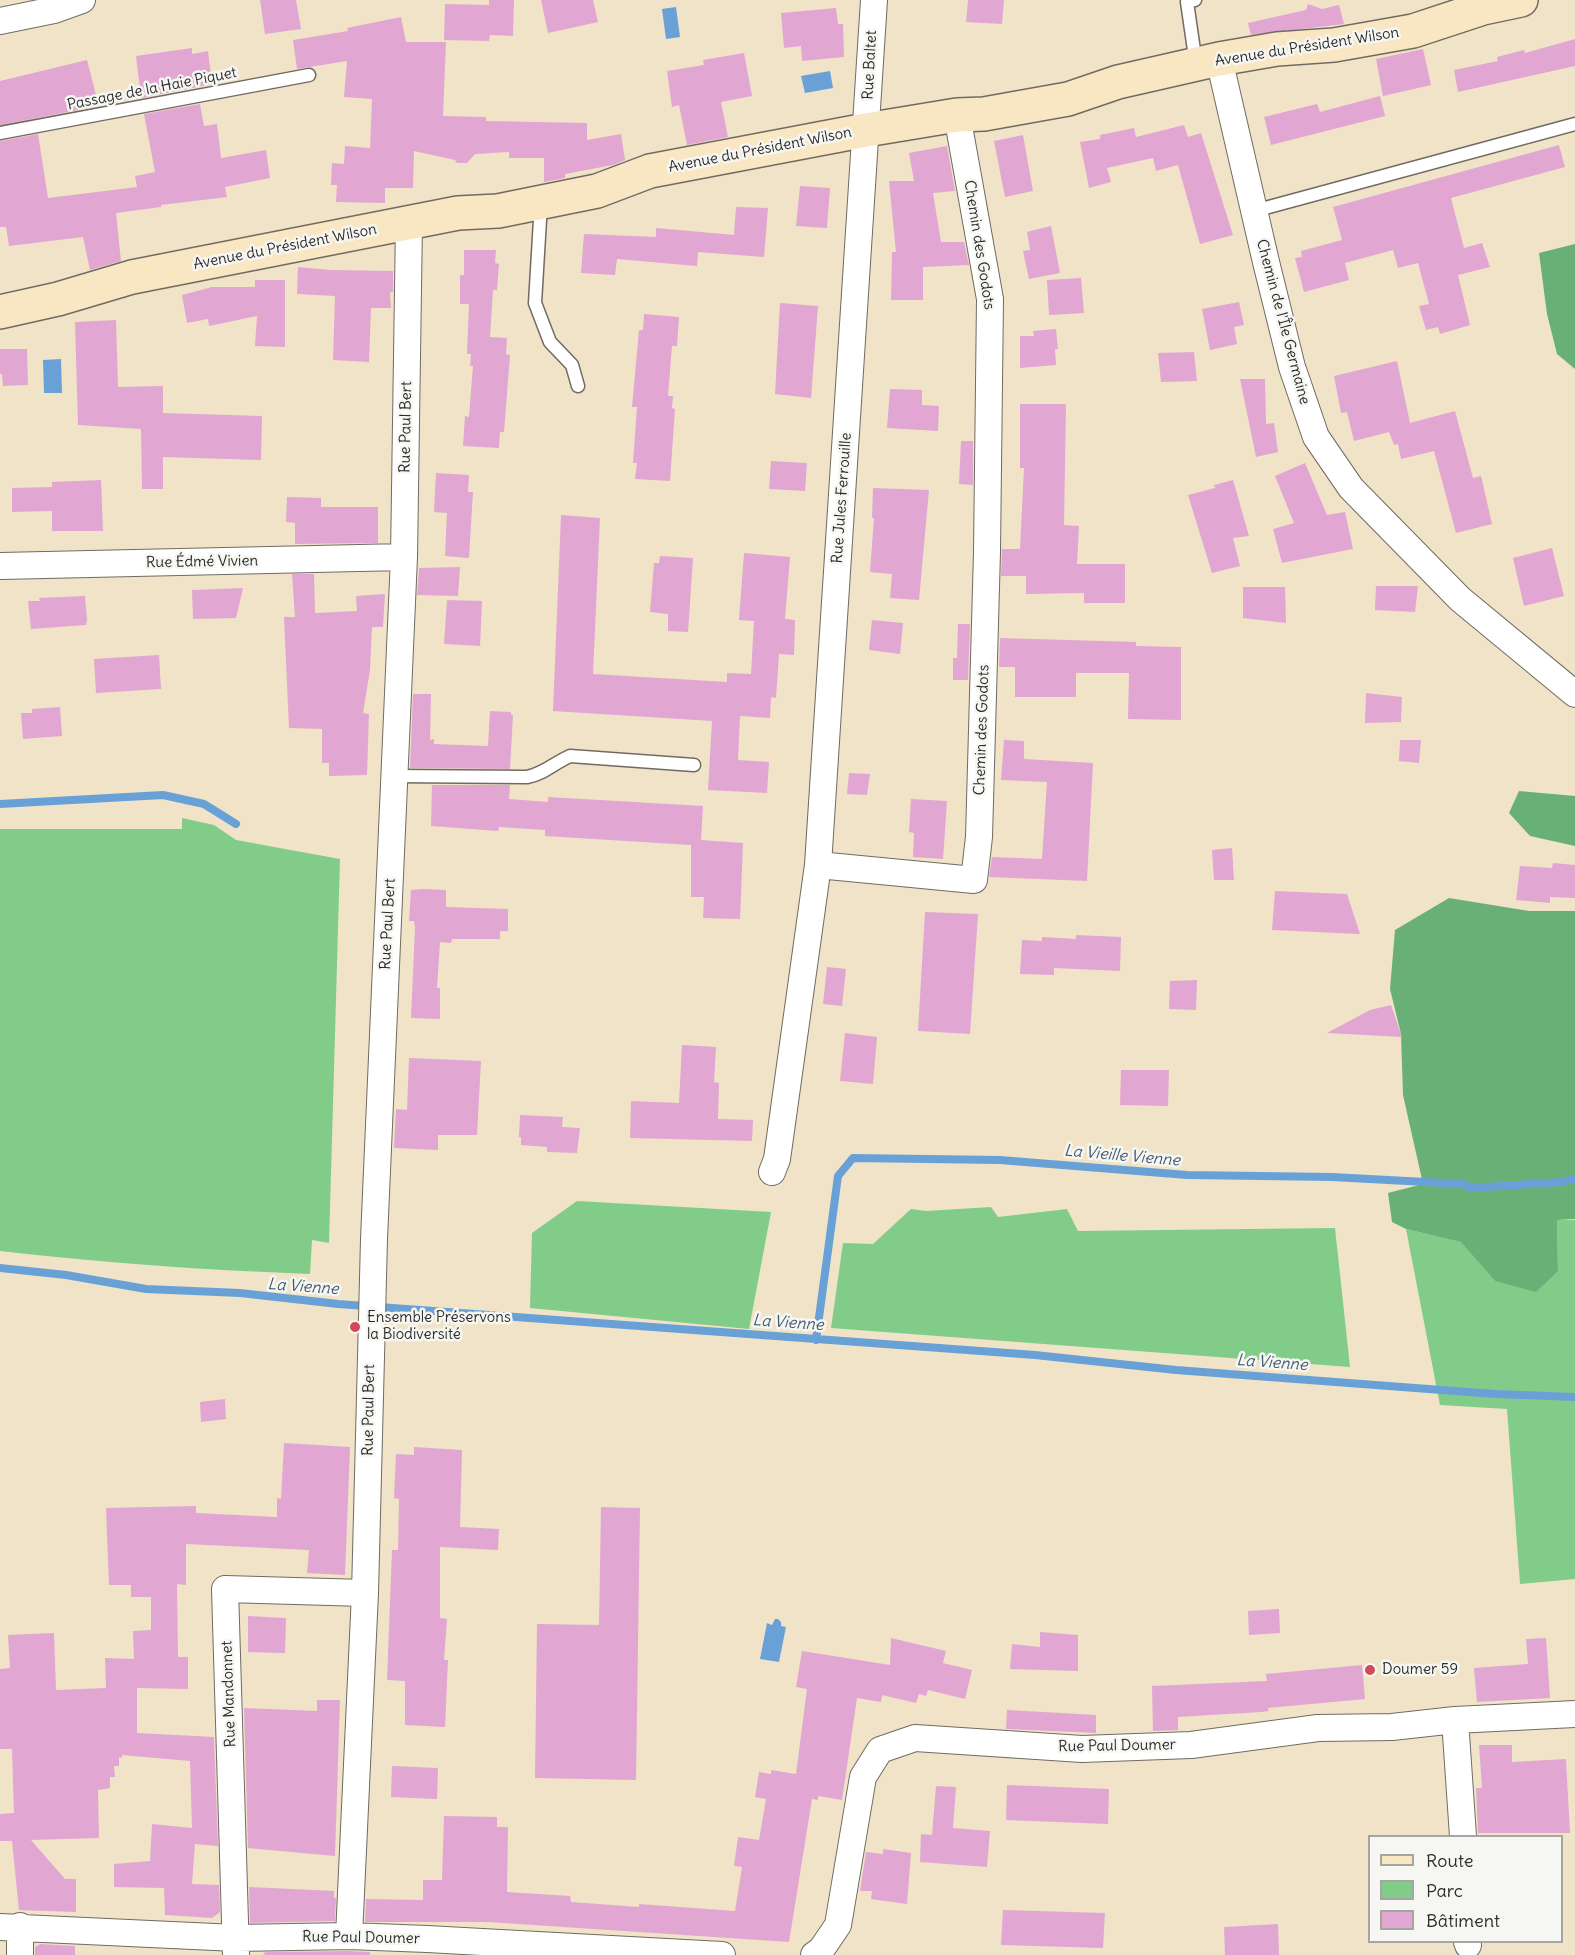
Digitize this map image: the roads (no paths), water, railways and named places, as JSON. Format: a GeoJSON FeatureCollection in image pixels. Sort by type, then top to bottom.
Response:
{"type":"FeatureCollection","features":[{"type":"Feature","properties":{"kind":"street"},"geometry":{"type":"LineString","coordinates":[[0,21],[54,10],[82,0]]}},
{"type":"Feature","properties":{"kind":"street","name":"Rue Baltet"},"geometry":{"type":"LineString","coordinates":[[866,130],[874,0]]}},
{"type":"Feature","properties":{"kind":"street","name":"Avenue du Président Wilson"},"geometry":{"type":"LineString","coordinates":[[0,312],[58,299],[132,277],[409,222],[458,213],[498,211],[597,191],[650,171],[866,130],[957,115],[984,114],[1068,99],[1118,82],[1277,49],[1334,45],[1413,31],[1483,8],[1521,0]]}},
{"type":"Feature","properties":{"kind":"street","name":"Chemin de l'Île Germaine"},"geometry":{"type":"LineString","coordinates":[[1208,62],[1254,211],[1292,367],[1316,437],[1351,488],[1460,599],[1575,694]]}},
{"type":"Feature","properties":{"kind":"street","name":"Chemin des Godots"},"geometry":{"type":"LineString","coordinates":[[818,865],[974,880],[979,837],[987,564],[990,299],[957,115]]}},
{"type":"Feature","properties":{"kind":"street","name":"Rue Jules Ferrouille"},"geometry":{"type":"LineString","coordinates":[[818,865],[866,130]]}},
{"type":"Feature","properties":{"kind":"street","name":"Rue Paul Bert"},"geometry":{"type":"LineString","coordinates":[[349,1936],[365,1593],[372,1305],[404,557],[409,222]]}},
{"type":"Feature","properties":{"kind":"street","name":"Rue Édmé Vivien"},"geometry":{"type":"LineString","coordinates":[[0,566],[404,557]]}},
{"type":"Feature","properties":{"kind":"street"},"geometry":{"type":"LineString","coordinates":[[772,1172],[777,1159],[818,865]]}},
{"type":"Feature","properties":{"kind":"street","name":"Rue Mandonnet"},"geometry":{"type":"LineString","coordinates":[[236,1946],[225,1589],[365,1593]]}},
{"type":"Feature","properties":{"kind":"street","name":"Rue Paul Doumer"},"geometry":{"type":"LineString","coordinates":[[814,1955],[821,1950],[838,1925],[863,1777],[880,1750],[915,1738],[1082,1749],[1191,1745],[1318,1728],[1392,1727],[1455,1720],[1575,1714]]}},
{"type":"Feature","properties":{"kind":"street"},"geometry":{"type":"LineString","coordinates":[[1455,1720],[1463,1835]]}},
{"type":"Feature","properties":{"kind":"street"},"geometry":{"type":"LineString","coordinates":[[10,1927],[20,1955]]}},
{"type":"Feature","properties":{"kind":"street","name":"Rue Paul Doumer"},"geometry":{"type":"LineString","coordinates":[[10,1927],[236,1946],[349,1936],[427,1947],[722,1955]]}},
{"type":"Feature","properties":{"kind":"lane"},"geometry":{"type":"LineString","coordinates":[[1195,0],[1187,2],[1208,62]]}},
{"type":"Feature","properties":{"kind":"lane","name":"Passage de la Haie Piquet"},"geometry":{"type":"LineString","coordinates":[[0,133],[309,75]]}},
{"type":"Feature","properties":{"kind":"lane"},"geometry":{"type":"LineString","coordinates":[[1254,211],[1575,124]]}},
{"type":"Feature","properties":{"kind":"lane"},"geometry":{"type":"LineString","coordinates":[[541,202],[535,303],[550,342],[573,365],[578,386]]}},
{"type":"Feature","properties":{"kind":"lane"},"geometry":{"type":"LineString","coordinates":[[394,776],[527,777],[541,775],[557,762],[570,756],[694,765]]}},
{"type":"Feature","properties":{"kind":"water"},"geometry":{"type":"Polygon","coordinates":[[[676,7],[680,37],[666,39],[662,9],[676,7]]]}},
{"type":"Feature","properties":{"kind":"water"},"geometry":{"type":"Polygon","coordinates":[[[830,71],[833,88],[805,93],[801,76],[830,71]]]}},
{"type":"Feature","properties":{"kind":"water"},"geometry":{"type":"Polygon","coordinates":[[[61,359],[62,393],[44,393],[43,360],[61,359]]]}},
{"type":"Feature","properties":{"kind":"water"},"geometry":{"type":"Polygon","coordinates":[[[775,1619],[781,1622],[781,1626],[786,1627],[779,1662],[760,1659],[767,1623],[772,1625],[775,1619]]]}},
{"type":"Feature","properties":{"kind":"waterway"},"geometry":{"type":"LineString","coordinates":[[0,804],[163,795],[204,804],[236,824]]}},
{"type":"Feature","properties":{"kind":"waterway","name":"La Vieille Vienne"},"geometry":{"type":"LineString","coordinates":[[816,1340],[838,1176],[853,1158],[1000,1160],[1187,1175],[1332,1177],[1463,1184],[1472,1188],[1575,1179]]}},
{"type":"Feature","properties":{"kind":"waterway","name":"La Vienne"},"geometry":{"type":"LineString","coordinates":[[0,1268],[66,1275],[146,1289],[240,1293],[338,1304],[1035,1355],[1176,1370],[1495,1394],[1575,1397]]}},
{"type":"Feature","properties":{"kind":"place","name":"Ensemble Préservons la Biodiversité"},"geometry":{"type":"Point","coordinates":[355,1327]}},
{"type":"Feature","properties":{"kind":"place","name":"Doumer 59"},"geometry":{"type":"Point","coordinates":[1370,1670]}}]}
